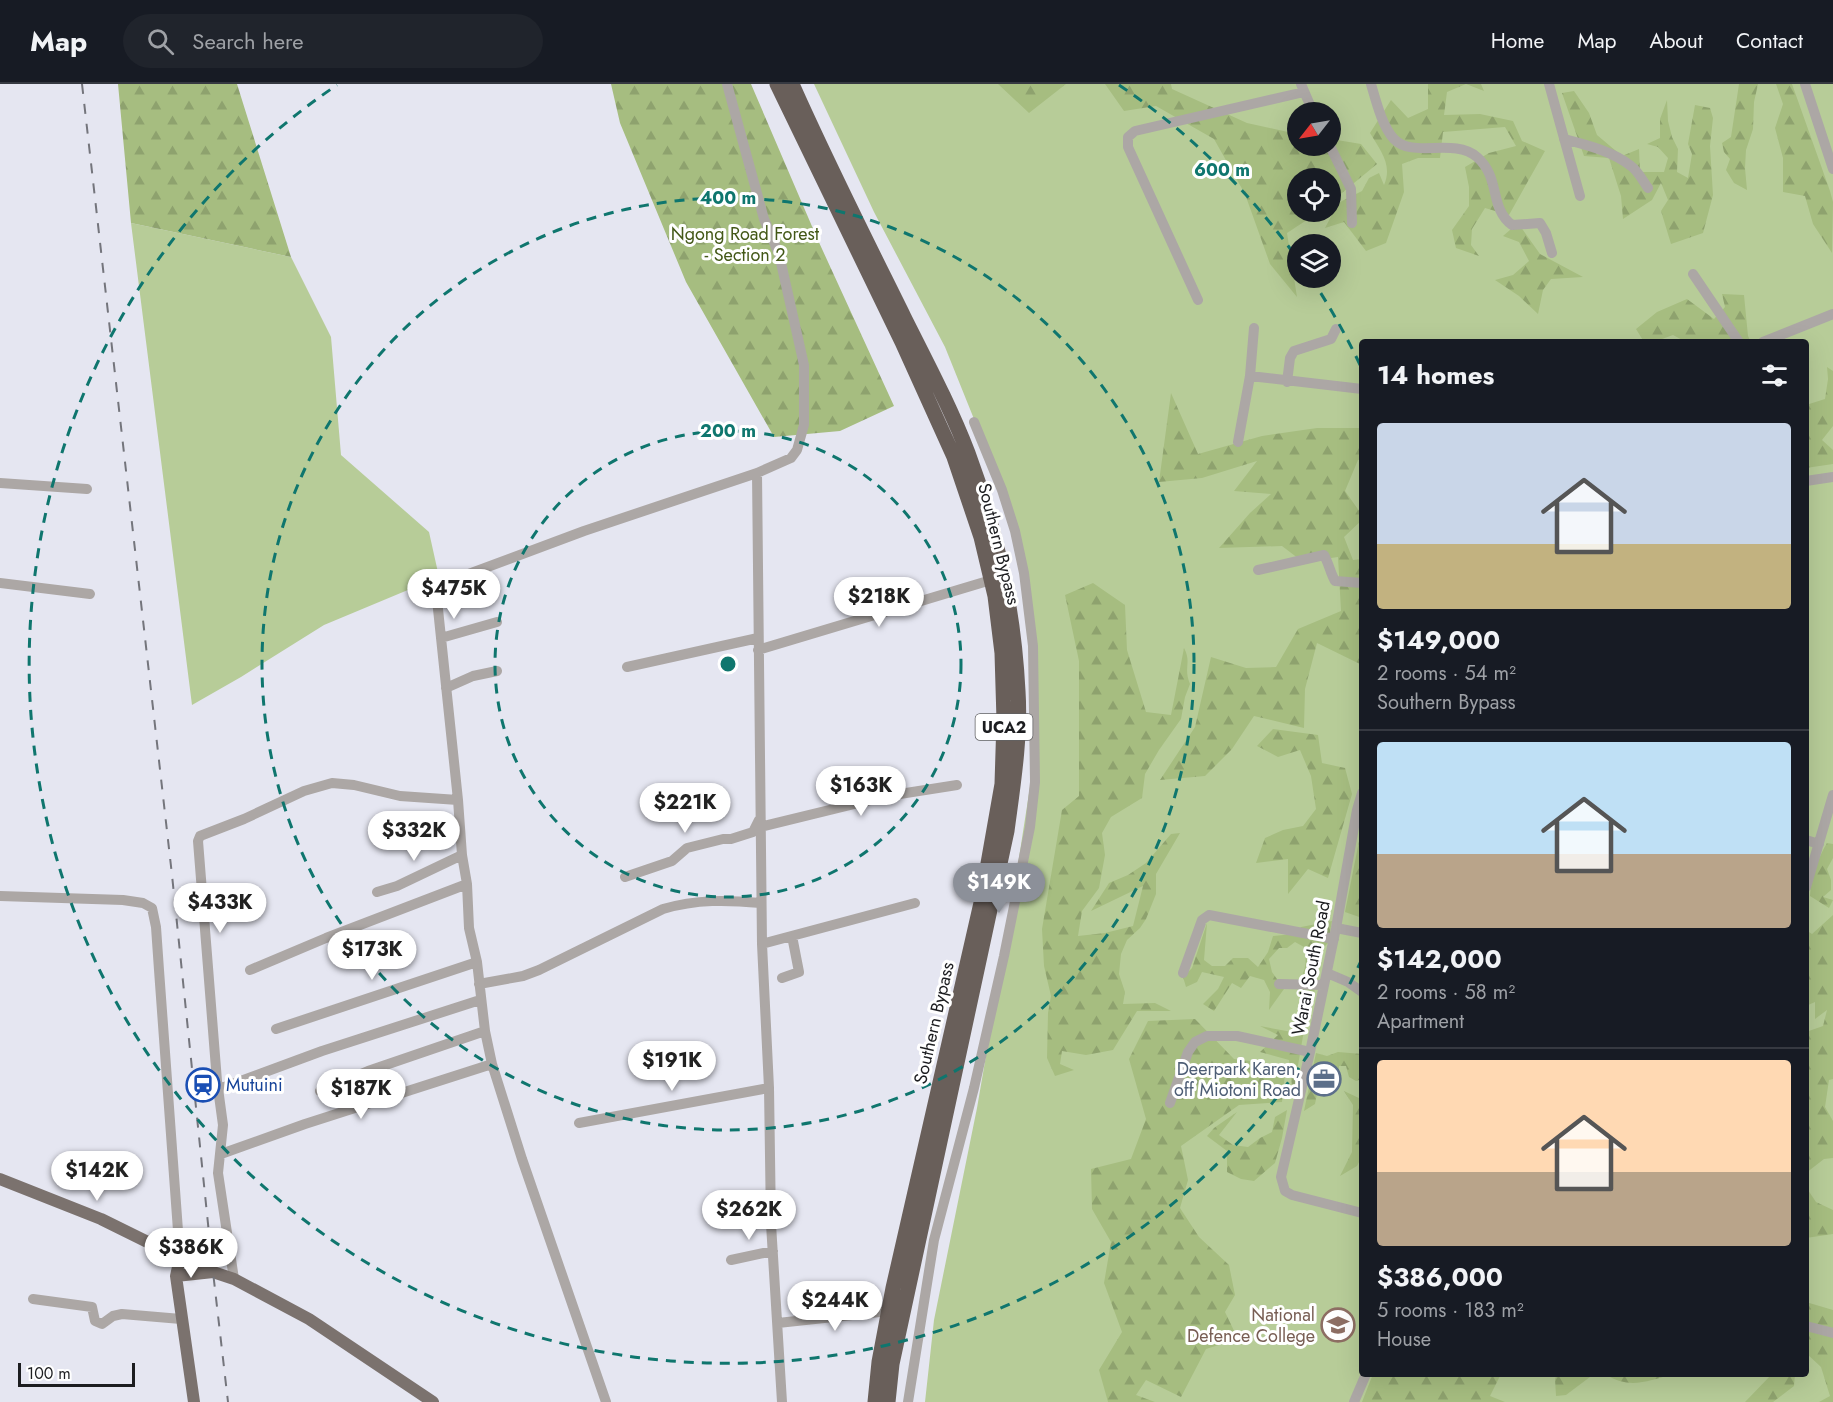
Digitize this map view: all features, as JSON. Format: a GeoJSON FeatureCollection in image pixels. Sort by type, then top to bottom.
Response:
{"type":"FeatureCollection","features":[{"type":"Feature","properties":{"kind":"highway","name":"Southern Bypass"},"geometry":{"type":"LineString","coordinates":[[777,84],[902,342],[954,457],[981,537],[995,596],[1002,653],[1004,720],[1002,784],[981,903],[889,1311],[874,1402]]}},
{"type":"Feature","properties":{"kind":"highway","name":"Southern Bypass"},"geometry":{"type":"LineString","coordinates":[[792,84],[967,451],[993,529],[1009,611],[1018,693],[1015,769],[1007,831],[894,1353],[888,1402]]}},
{"type":"Feature","properties":{"kind":"main road"},"geometry":{"type":"LineString","coordinates":[[0,1179],[100,1219],[180,1258],[234,1279],[309,1319],[433,1402]]}},
{"type":"Feature","properties":{"kind":"main road"},"geometry":{"type":"LineString","coordinates":[[180,1258],[176,1276],[194,1402]]}},
{"type":"Feature","properties":{"kind":"main road"},"geometry":{"type":"LineString","coordinates":[[176,1276],[213,1272]]}},
{"type":"Feature","properties":{"kind":"street"},"geometry":{"type":"LineString","coordinates":[[606,1402],[522,1159],[492,1064],[485,1031],[477,962],[469,928],[467,884],[462,855],[436,592],[439,585],[584,531],[757,473],[795,454],[804,425],[806,373],[778,254],[764,219],[728,84]]}},
{"type":"Feature","properties":{"kind":"street"},"geometry":{"type":"LineString","coordinates":[[1371,84],[1386,125],[1394,139],[1402,144],[1416,147],[1453,147],[1475,155],[1491,175],[1501,215],[1512,225],[1540,223],[1546,233],[1552,253]]}},
{"type":"Feature","properties":{"kind":"street"},"geometry":{"type":"LineString","coordinates":[[1549,84],[1580,196]]}},
{"type":"Feature","properties":{"kind":"street"},"geometry":{"type":"LineString","coordinates":[[1805,84],[1833,169]]}},
{"type":"Feature","properties":{"kind":"street"},"geometry":{"type":"LineString","coordinates":[[1198,300],[1128,147],[1128,137],[1135,132],[1302,88],[1308,102]]}},
{"type":"Feature","properties":{"kind":"street"},"geometry":{"type":"LineString","coordinates":[[1564,139],[1618,157],[1633,167],[1648,188]]}},
{"type":"Feature","properties":{"kind":"street"},"geometry":{"type":"LineString","coordinates":[[1335,156],[1351,189],[1352,223]]}},
{"type":"Feature","properties":{"kind":"street"},"geometry":{"type":"LineString","coordinates":[[1693,274],[1737,339]]}},
{"type":"Feature","properties":{"kind":"street"},"geometry":{"type":"LineString","coordinates":[[1770,339],[1833,314]]}},
{"type":"Feature","properties":{"kind":"street"},"geometry":{"type":"LineString","coordinates":[[1238,441],[1250,376],[1254,328]]}},
{"type":"Feature","properties":{"kind":"street"},"geometry":{"type":"LineString","coordinates":[[1287,382],[1290,358],[1294,351],[1331,339],[1336,329]]}},
{"type":"Feature","properties":{"kind":"street"},"geometry":{"type":"LineString","coordinates":[[1250,376],[1359,390]]}},
{"type":"Feature","properties":{"kind":"street"},"geometry":{"type":"LineString","coordinates":[[908,1402],[934,1240],[974,1088],[1005,956],[1030,827],[1035,782],[1033,646],[1024,573],[1015,531],[1002,490],[974,422]]}},
{"type":"Feature","properties":{"kind":"street"},"geometry":{"type":"LineString","coordinates":[[757,473],[762,944],[769,1088],[773,1251],[782,1402]]}},
{"type":"Feature","properties":{"kind":"street"},"geometry":{"type":"LineString","coordinates":[[1809,481],[1833,477]]}},
{"type":"Feature","properties":{"kind":"street"},"geometry":{"type":"LineString","coordinates":[[0,483],[87,489]]}},
{"type":"Feature","properties":{"kind":"street"},"geometry":{"type":"LineString","coordinates":[[1258,570],[1324,555],[1335,581],[1359,583]]}},
{"type":"Feature","properties":{"kind":"street"},"geometry":{"type":"LineString","coordinates":[[758,650],[991,580]]}},
{"type":"Feature","properties":{"kind":"street"},"geometry":{"type":"LineString","coordinates":[[0,583],[90,594]]}},
{"type":"Feature","properties":{"kind":"street"},"geometry":{"type":"LineString","coordinates":[[441,638],[497,622]]}},
{"type":"Feature","properties":{"kind":"street"},"geometry":{"type":"LineString","coordinates":[[627,667],[758,638]]}},
{"type":"Feature","properties":{"kind":"street"},"geometry":{"type":"LineString","coordinates":[[446,688],[473,676],[497,670]]}},
{"type":"Feature","properties":{"kind":"street"},"geometry":{"type":"LineString","coordinates":[[234,1279],[218,1173],[223,1112],[219,1089],[199,848],[200,836],[244,819],[304,791],[332,783],[354,784],[400,796],[458,800]]}},
{"type":"Feature","properties":{"kind":"street"},"geometry":{"type":"LineString","coordinates":[[625,877],[672,861],[687,848],[753,832],[760,822],[887,796],[957,785]]}},
{"type":"Feature","properties":{"kind":"street"},"geometry":{"type":"LineString","coordinates":[[1811,858],[1828,831],[1833,795]]}},
{"type":"Feature","properties":{"kind":"street","name":"Warai South Road"},"geometry":{"type":"LineString","coordinates":[[1359,803],[1327,973],[1282,1171],[1282,1184],[1285,1191],[1292,1195],[1359,1212]]}},
{"type":"Feature","properties":{"kind":"street"},"geometry":{"type":"LineString","coordinates":[[1809,841],[1819,844]]}},
{"type":"Feature","properties":{"kind":"street"},"geometry":{"type":"LineString","coordinates":[[376,892],[397,886],[462,855]]}},
{"type":"Feature","properties":{"kind":"street"},"geometry":{"type":"LineString","coordinates":[[250,970],[467,884]]}},
{"type":"Feature","properties":{"kind":"street"},"geometry":{"type":"LineString","coordinates":[[0,896],[123,900],[142,903],[152,908],[156,927],[180,1258]]}},
{"type":"Feature","properties":{"kind":"street"},"geometry":{"type":"LineString","coordinates":[[479,984],[523,976],[539,970],[663,909],[680,904],[724,899],[761,903]]}},
{"type":"Feature","properties":{"kind":"street"},"geometry":{"type":"LineString","coordinates":[[762,944],[915,903]]}},
{"type":"Feature","properties":{"kind":"street"},"geometry":{"type":"LineString","coordinates":[[1183,973],[1202,920],[1209,915],[1335,934],[1359,933]]}},
{"type":"Feature","properties":{"kind":"street"},"geometry":{"type":"LineString","coordinates":[[782,978],[799,972],[792,936]]}},
{"type":"Feature","properties":{"kind":"street"},"geometry":{"type":"LineString","coordinates":[[276,1029],[477,962]]}},
{"type":"Feature","properties":{"kind":"street"},"geometry":{"type":"LineString","coordinates":[[1327,973],[1348,982],[1359,990]]}},
{"type":"Feature","properties":{"kind":"street"},"geometry":{"type":"LineString","coordinates":[[1279,984],[1324,985]]}},
{"type":"Feature","properties":{"kind":"street"},"geometry":{"type":"LineString","coordinates":[[219,1089],[322,1051],[480,1000]]}},
{"type":"Feature","properties":{"kind":"street"},"geometry":{"type":"LineString","coordinates":[[320,1091],[368,1071],[485,1031]]}},
{"type":"Feature","properties":{"kind":"street"},"geometry":{"type":"LineString","coordinates":[[1170,1103],[1188,1052],[1195,1042],[1207,1036],[1237,1036],[1310,1052]]}},
{"type":"Feature","properties":{"kind":"street"},"geometry":{"type":"LineString","coordinates":[[221,1154],[305,1124],[492,1064]]}},
{"type":"Feature","properties":{"kind":"street"},"geometry":{"type":"LineString","coordinates":[[579,1123],[769,1088]]}},
{"type":"Feature","properties":{"kind":"street"},"geometry":{"type":"LineString","coordinates":[[731,1260],[773,1251]]}},
{"type":"Feature","properties":{"kind":"street"},"geometry":{"type":"LineString","coordinates":[[33,1299],[92,1307],[95,1321],[102,1324],[113,1316],[122,1314],[181,1319]]}},
{"type":"Feature","properties":{"kind":"street"},"geometry":{"type":"LineString","coordinates":[[778,1323],[889,1311]]}},
{"type":"Feature","properties":{"kind":"street"},"geometry":{"type":"LineString","coordinates":[[1809,1327],[1833,1333]]}},
{"type":"Feature","properties":{"kind":"street"},"geometry":{"type":"LineString","coordinates":[[1354,1402],[1365,1377]]}},
{"type":"Feature","properties":{"kind":"green space"},"geometry":{"type":"Polygon","coordinates":[[[118,84],[237,84],[291,257],[131,223],[118,84]]]}},
{"type":"Feature","properties":{"kind":"green space","name":"Ngong Road Forest - Section 2"},"geometry":{"type":"Polygon","coordinates":[[[611,84],[751,84],[817,238],[894,406],[840,431],[774,437],[686,282],[620,123],[611,84]]]}},
{"type":"Feature","properties":{"kind":"green space"},"geometry":{"type":"Polygon","coordinates":[[[814,84],[1833,84],[1833,1402],[925,1402],[934,1320],[977,1108],[1036,748],[1036,647],[1019,546],[976,424],[945,347],[874,212],[814,84]]]}},
{"type":"Feature","properties":{"kind":"green space"},"geometry":{"type":"Polygon","coordinates":[[[998,84],[1066,84],[1029,113],[998,84]]]}},
{"type":"Feature","properties":{"kind":"green space"},"geometry":{"type":"Polygon","coordinates":[[[1105,84],[1171,84],[1172,89],[1247,123],[1287,132],[1287,156],[1341,156],[1341,141],[1361,144],[1377,164],[1341,194],[1341,168],[1287,168],[1287,222],[1304,222],[1287,233],[1287,285],[1270,264],[1245,194],[1214,139],[1156,106],[1124,111],[1105,84]]]}},
{"type":"Feature","properties":{"kind":"green space"},"geometry":{"type":"Polygon","coordinates":[[[1428,84],[1466,84],[1447,92],[1444,115],[1480,114],[1513,121],[1522,141],[1545,151],[1509,215],[1485,208],[1472,229],[1471,245],[1479,256],[1456,248],[1452,230],[1469,206],[1469,187],[1465,167],[1489,153],[1516,146],[1505,127],[1443,132],[1440,158],[1418,158],[1402,164],[1404,192],[1386,243],[1366,251],[1344,222],[1325,228],[1328,222],[1341,222],[1341,202],[1362,191],[1369,178],[1379,173],[1384,185],[1386,164],[1370,133],[1391,100],[1408,118],[1428,109],[1428,84]]]}},
{"type":"Feature","properties":{"kind":"green space"},"geometry":{"type":"Polygon","coordinates":[[[1466,84],[1481,84],[1484,91],[1466,84]]]}},
{"type":"Feature","properties":{"kind":"green space"},"geometry":{"type":"Polygon","coordinates":[[[1739,84],[1758,84],[1754,102],[1753,129],[1746,150],[1747,190],[1734,183],[1726,170],[1730,159],[1724,152],[1722,143],[1731,137],[1739,84]]]}},
{"type":"Feature","properties":{"kind":"green space"},"geometry":{"type":"Polygon","coordinates":[[[1776,84],[1792,84],[1830,191],[1833,202],[1832,253],[1813,224],[1805,196],[1783,192],[1783,158],[1775,128],[1783,104],[1776,84]]]}},
{"type":"Feature","properties":{"kind":"green space"},"geometry":{"type":"Polygon","coordinates":[[[1574,91],[1589,113],[1597,135],[1622,156],[1639,149],[1640,172],[1664,172],[1668,158],[1658,147],[1647,144],[1660,138],[1660,119],[1667,100],[1668,121],[1678,149],[1677,172],[1688,178],[1692,154],[1688,144],[1695,105],[1710,108],[1713,118],[1710,146],[1713,195],[1703,233],[1671,244],[1661,211],[1668,200],[1661,183],[1652,200],[1623,219],[1621,196],[1609,158],[1584,156],[1562,93],[1574,91]]]}},
{"type":"Feature","properties":{"kind":"green space"},"geometry":{"type":"Polygon","coordinates":[[[131,223],[291,257],[331,337],[341,455],[429,532],[439,577],[324,625],[192,705],[131,223]]]}},
{"type":"Feature","properties":{"kind":"green space"},"geometry":{"type":"Polygon","coordinates":[[[1518,223],[1540,254],[1583,277],[1551,279],[1543,290],[1538,314],[1519,296],[1495,280],[1513,275],[1529,261],[1519,242],[1503,236],[1518,223]]]}},
{"type":"Feature","properties":{"kind":"green space"},"geometry":{"type":"Polygon","coordinates":[[[1290,288],[1296,288],[1297,297],[1290,288]]]}},
{"type":"Feature","properties":{"kind":"green space"},"geometry":{"type":"Polygon","coordinates":[[[1722,294],[1744,295],[1750,339],[1680,339],[1673,335],[1662,339],[1642,339],[1636,329],[1657,312],[1687,299],[1714,319],[1725,307],[1722,294]]]}},
{"type":"Feature","properties":{"kind":"green space"},"geometry":{"type":"Polygon","coordinates":[[[1827,367],[1833,371],[1833,426],[1822,440],[1833,450],[1833,464],[1809,468],[1809,404],[1825,399],[1827,367]]]}},
{"type":"Feature","properties":{"kind":"green space"},"geometry":{"type":"Polygon","coordinates":[[[1171,393],[1198,454],[1262,436],[1317,428],[1359,428],[1359,460],[1345,491],[1359,511],[1359,523],[1344,537],[1353,560],[1359,559],[1359,664],[1317,643],[1305,689],[1304,728],[1254,716],[1232,749],[1205,776],[1160,780],[1195,727],[1211,657],[1246,668],[1276,667],[1298,629],[1341,611],[1338,557],[1303,562],[1282,546],[1219,548],[1250,513],[1271,494],[1234,491],[1257,461],[1202,478],[1159,482],[1171,393]]]}},
{"type":"Feature","properties":{"kind":"green space"},"geometry":{"type":"Polygon","coordinates":[[[1093,583],[1125,605],[1127,650],[1146,712],[1171,715],[1184,648],[1187,658],[1190,684],[1181,719],[1145,774],[1142,798],[1111,817],[1102,833],[1105,855],[1099,888],[1082,911],[1078,936],[1105,933],[1133,926],[1143,886],[1091,911],[1109,883],[1128,875],[1146,863],[1171,834],[1180,833],[1156,874],[1156,894],[1146,919],[1127,940],[1121,954],[1119,974],[1125,992],[1123,1004],[1155,1003],[1171,1011],[1137,1011],[1113,1050],[1086,1055],[1062,1051],[1060,1064],[1074,1070],[1055,1076],[1047,1058],[1048,1013],[1051,996],[1044,966],[1042,929],[1062,810],[1079,796],[1079,661],[1065,595],[1093,583]]]}},
{"type":"Feature","properties":{"kind":"green space"},"geometry":{"type":"Polygon","coordinates":[[[1273,729],[1318,735],[1322,763],[1345,768],[1352,794],[1328,878],[1308,869],[1288,894],[1288,859],[1256,863],[1265,838],[1283,830],[1303,826],[1316,809],[1311,776],[1300,750],[1278,757],[1257,746],[1273,729]]]}},
{"type":"Feature","properties":{"kind":"green space"},"geometry":{"type":"Polygon","coordinates":[[[1359,841],[1359,917],[1345,912],[1359,841]]]}},
{"type":"Feature","properties":{"kind":"green space"},"geometry":{"type":"Polygon","coordinates":[[[1827,843],[1833,844],[1833,858],[1827,869],[1831,880],[1831,890],[1823,897],[1833,900],[1829,908],[1810,896],[1816,868],[1827,843]]]}},
{"type":"Feature","properties":{"kind":"green space"},"geometry":{"type":"Polygon","coordinates":[[[1833,915],[1833,1079],[1829,1080],[1825,1107],[1833,1121],[1833,1158],[1824,1159],[1809,1171],[1809,1031],[1823,1026],[1827,1010],[1815,1019],[1815,1002],[1809,1005],[1809,932],[1812,934],[1833,915]]]}},
{"type":"Feature","properties":{"kind":"green space"},"geometry":{"type":"Polygon","coordinates":[[[1332,921],[1328,943],[1321,950],[1310,1019],[1303,1036],[1293,1095],[1289,1060],[1260,1052],[1278,1035],[1260,1026],[1292,1032],[1304,1014],[1304,997],[1298,983],[1305,966],[1304,947],[1295,942],[1287,948],[1279,948],[1269,959],[1272,972],[1284,989],[1269,1010],[1270,992],[1264,980],[1250,976],[1241,988],[1232,983],[1214,1011],[1203,1004],[1218,989],[1224,977],[1202,972],[1197,982],[1186,987],[1183,977],[1192,968],[1207,923],[1204,960],[1212,966],[1225,966],[1233,958],[1248,958],[1258,967],[1268,952],[1273,936],[1294,934],[1301,927],[1332,921]]]}},
{"type":"Feature","properties":{"kind":"green space"},"geometry":{"type":"Polygon","coordinates":[[[1195,1019],[1234,1059],[1286,1065],[1282,1102],[1239,1105],[1181,1146],[1188,1180],[1180,1208],[1199,1237],[1229,1265],[1235,1295],[1225,1312],[1238,1339],[1206,1349],[1181,1397],[1146,1380],[1136,1395],[1155,1402],[1108,1402],[1099,1370],[1122,1332],[1104,1283],[1111,1242],[1092,1209],[1091,1169],[1131,1159],[1146,1119],[1129,1059],[1148,1021],[1195,1019]]]}},
{"type":"Feature","properties":{"kind":"green space"},"geometry":{"type":"Polygon","coordinates":[[[1338,1052],[1359,1054],[1359,1080],[1356,1081],[1349,1077],[1346,1066],[1339,1066],[1339,1088],[1330,1090],[1319,1084],[1315,1104],[1304,1111],[1316,1053],[1327,1056],[1338,1052]]]}},
{"type":"Feature","properties":{"kind":"green space"},"geometry":{"type":"Polygon","coordinates":[[[1344,1091],[1359,1098],[1359,1162],[1357,1166],[1340,1176],[1352,1152],[1353,1105],[1344,1091]]]}},
{"type":"Feature","properties":{"kind":"green space"},"geometry":{"type":"Polygon","coordinates":[[[1287,1110],[1275,1163],[1254,1181],[1241,1179],[1227,1172],[1227,1151],[1207,1136],[1214,1128],[1237,1112],[1219,1135],[1233,1145],[1248,1147],[1272,1132],[1275,1117],[1287,1110]]]}},
{"type":"Feature","properties":{"kind":"green space"},"geometry":{"type":"Polygon","coordinates":[[[1809,1192],[1816,1202],[1833,1210],[1833,1234],[1809,1238],[1809,1192]]]}},
{"type":"Feature","properties":{"kind":"green space"},"geometry":{"type":"Polygon","coordinates":[[[1809,1303],[1833,1310],[1833,1402],[1819,1402],[1830,1396],[1821,1367],[1809,1356],[1809,1303]]]}},
{"type":"Feature","properties":{"kind":"green space"},"geometry":{"type":"Polygon","coordinates":[[[1372,1377],[1500,1377],[1490,1396],[1505,1402],[1362,1402],[1372,1377]]]}},
{"type":"Feature","properties":{"kind":"green space"},"geometry":{"type":"Polygon","coordinates":[[[1556,1377],[1590,1377],[1566,1395],[1556,1396],[1556,1377]]]}},
{"type":"Feature","properties":{"kind":"green space"},"geometry":{"type":"Polygon","coordinates":[[[1610,1377],[1662,1377],[1639,1383],[1610,1377]]]}},
{"type":"Feature","properties":{"kind":"green space"},"geometry":{"type":"Polygon","coordinates":[[[1769,1377],[1795,1377],[1794,1386],[1773,1402],[1745,1402],[1769,1377]]]}},
{"type":"Feature","properties":{"kind":"railway"},"geometry":{"type":"LineString","coordinates":[[82,84],[172,875],[228,1402]]}},
{"type":"Feature","properties":{"kind":"place","name":"Deerpark Karen, off Miotoni Road"},"geometry":{"type":"Point","coordinates":[1324,1079]}},
{"type":"Feature","properties":{"kind":"place","name":"Mutuini"},"geometry":{"type":"Point","coordinates":[203,1085]}},
{"type":"Feature","properties":{"kind":"place","name":"National Defence College"},"geometry":{"type":"Point","coordinates":[1338,1325]}}]}
